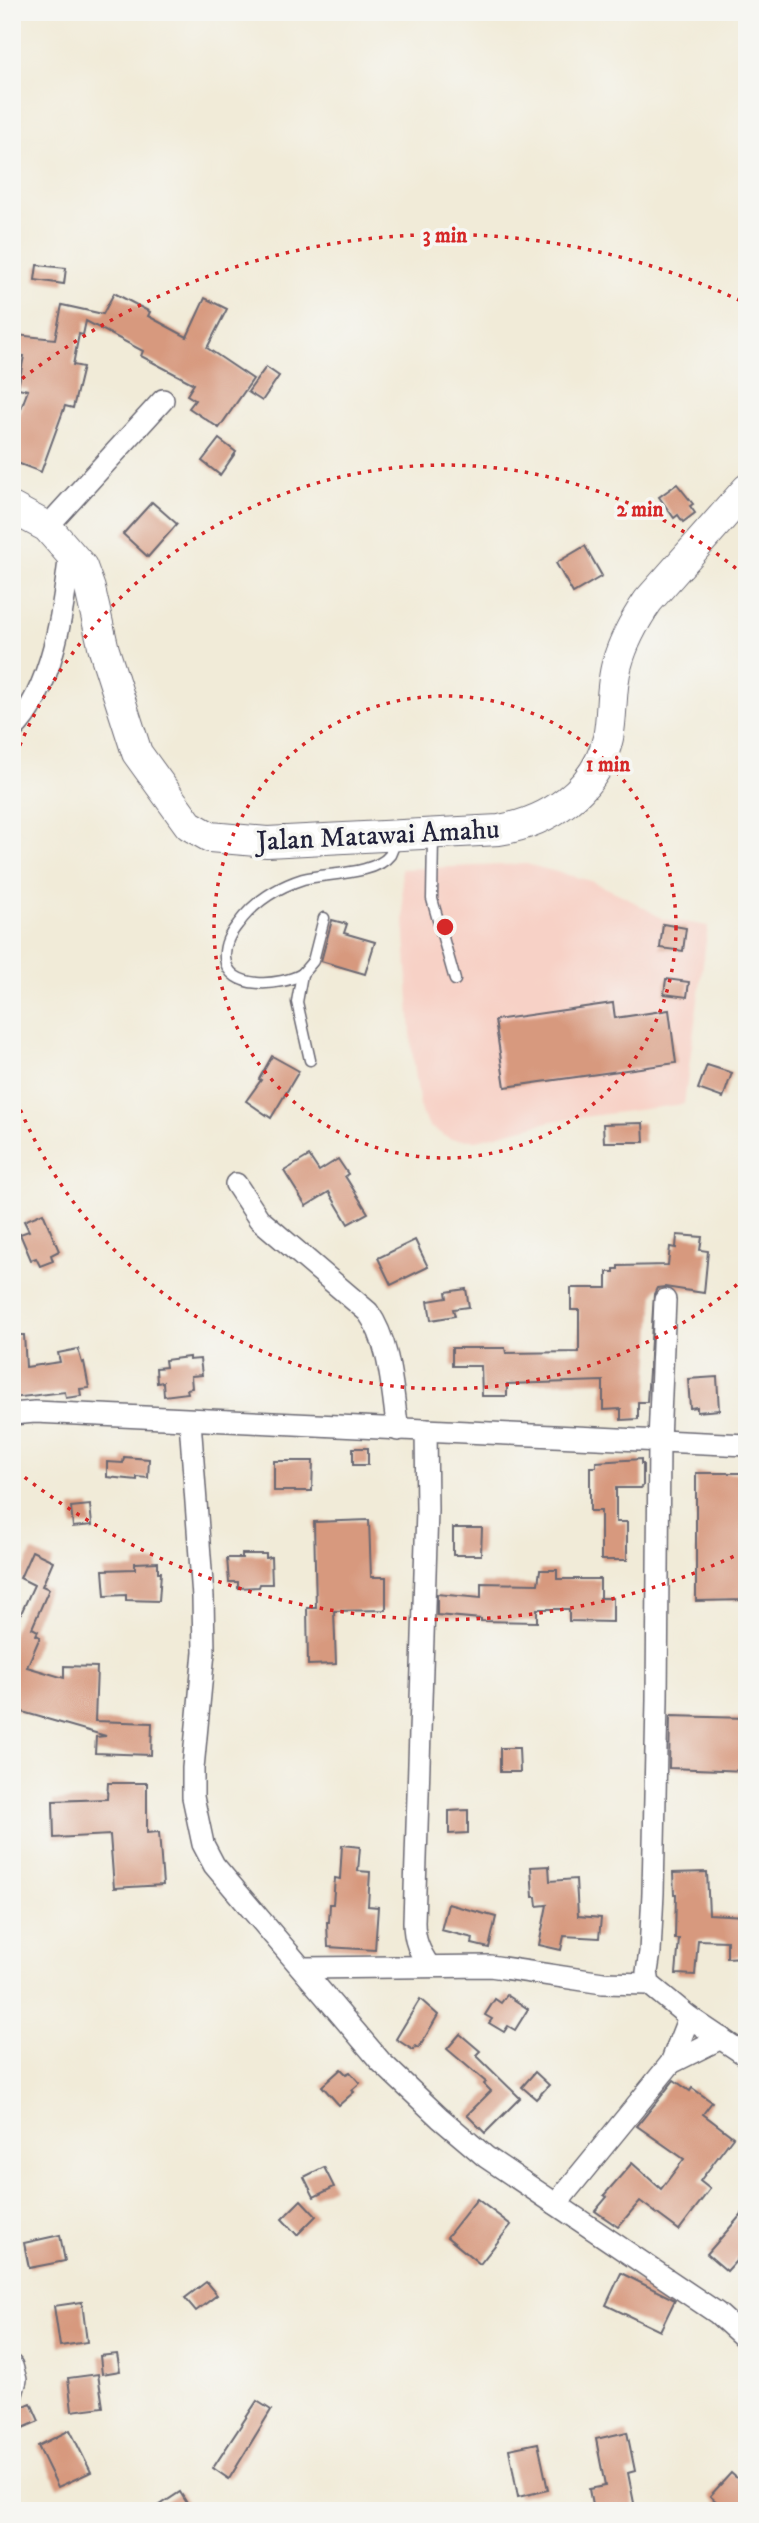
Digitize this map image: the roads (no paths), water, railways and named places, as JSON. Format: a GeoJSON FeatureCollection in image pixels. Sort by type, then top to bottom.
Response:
{"type":"FeatureCollection","features":[{"type":"Feature","properties":{"kind":"main road","name":"Jalan Matawai Amahu"},"geometry":{"type":"LineString","coordinates":[[12,508],[47,527],[82,567],[104,650],[137,754],[189,825],[210,837],[267,842],[470,832],[522,826],[560,808],[575,795],[602,755],[608,738],[611,691],[617,662],[636,619],[648,601],[747,489]]}},
{"type":"Feature","properties":{"kind":"street"},"geometry":{"type":"LineString","coordinates":[[47,527],[163,400]]}},
{"type":"Feature","properties":{"kind":"street"},"geometry":{"type":"LineString","coordinates":[[12,730],[19,724],[34,698],[57,639],[70,552]]}},
{"type":"Feature","properties":{"kind":"street"},"geometry":{"type":"LineString","coordinates":[[236,1184],[259,1219],[368,1312],[376,1322],[386,1353],[398,1430]]}},
{"type":"Feature","properties":{"kind":"street"},"geometry":{"type":"LineString","coordinates":[[649,1984],[647,1972],[653,1893],[657,1700],[659,1440],[665,1300]]}},
{"type":"Feature","properties":{"kind":"street"},"geometry":{"type":"LineString","coordinates":[[12,1414],[35,1412],[747,1446]]}},
{"type":"Feature","properties":{"kind":"street"},"geometry":{"type":"LineString","coordinates":[[190,1421],[203,1597],[204,1652],[193,1768],[193,1797],[203,1844],[214,1865],[381,2062],[440,2119],[486,2157],[717,2313],[747,2340]]}},
{"type":"Feature","properties":{"kind":"street"},"geometry":{"type":"LineString","coordinates":[[426,1430],[424,1631],[414,1937],[429,1966]]}},
{"type":"Feature","properties":{"kind":"street"},"geometry":{"type":"LineString","coordinates":[[303,1968],[490,1966],[603,1983],[649,1984],[689,2017],[747,2056]]}},
{"type":"Feature","properties":{"kind":"street"},"geometry":{"type":"LineString","coordinates":[[556,2204],[671,2063],[689,2017]]}},
{"type":"Feature","properties":{"kind":"street"},"geometry":{"type":"LineString","coordinates":[[671,2063],[721,2038]]}},
{"type":"Feature","properties":{"kind":"street"},"geometry":{"type":"LineString","coordinates":[[12,2366],[16,2380],[12,2394]]}},
{"type":"Feature","properties":{"kind":"lane"},"geometry":{"type":"LineString","coordinates":[[324,918],[313,961],[302,974],[286,981],[258,983],[240,979],[231,973],[226,965],[227,941],[247,912],[285,886],[304,879],[360,870],[376,864],[389,856],[399,834]]}},
{"type":"Feature","properties":{"kind":"lane"},"geometry":{"type":"LineString","coordinates":[[433,834],[432,899],[455,980]]}},
{"type":"Feature","properties":{"kind":"lane"},"geometry":{"type":"LineString","coordinates":[[297,1002],[302,974]]}},
{"type":"Feature","properties":{"kind":"lane"},"geometry":{"type":"LineString","coordinates":[[286,981],[297,1002],[310,1060]]}}]}
